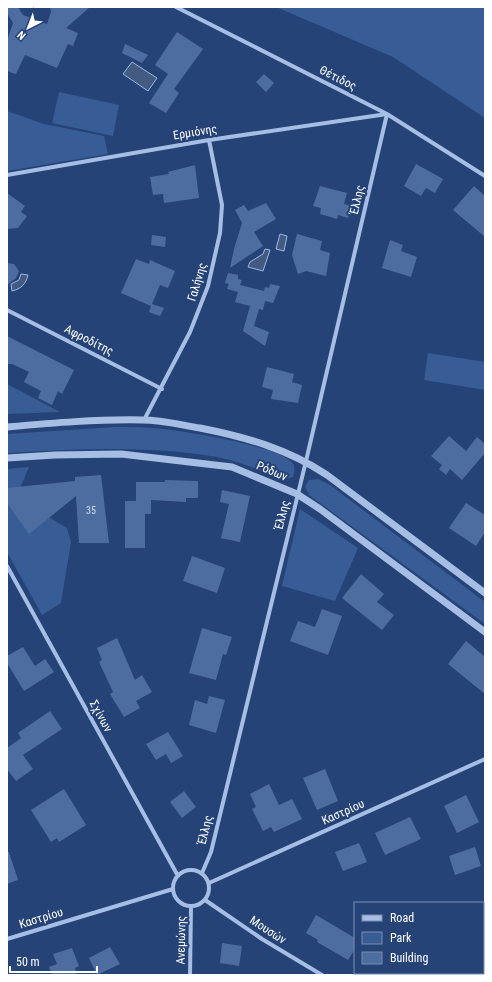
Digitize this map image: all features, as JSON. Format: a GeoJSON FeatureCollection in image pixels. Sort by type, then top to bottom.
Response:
{"type":"FeatureCollection","features":[{"type":"Feature","properties":{"kind":"street","name":"Θέτιδος"},"geometry":{"type":"LineString","coordinates":[[176,7],[387,114],[485,176]]}},
{"type":"Feature","properties":{"kind":"street","name":"Ερμιόνης"},"geometry":{"type":"LineString","coordinates":[[7,174],[209,140],[387,114]]}},
{"type":"Feature","properties":{"kind":"street","name":"Έλλης"},"geometry":{"type":"LineString","coordinates":[[202,873],[211,852],[306,461],[387,114]]}},
{"type":"Feature","properties":{"kind":"street","name":"Γαλήνης"},"geometry":{"type":"LineString","coordinates":[[144,420],[162,389],[190,332],[208,286],[220,233],[222,205],[209,140]]}},
{"type":"Feature","properties":{"kind":"street","name":"Αφροδίτης"},"geometry":{"type":"LineString","coordinates":[[7,310],[162,389]]}},
{"type":"Feature","properties":{"kind":"street","name":"Ρόδων"},"geometry":{"type":"LineString","coordinates":[[7,427],[106,420],[144,420],[166,422],[234,436],[279,449],[306,461],[485,593]]}},
{"type":"Feature","properties":{"kind":"street","name":"Ρόδων"},"geometry":{"type":"LineString","coordinates":[[7,458],[55,455],[121,454],[232,467],[297,494],[326,513],[485,632]]}},
{"type":"Feature","properties":{"kind":"street","name":"Σχίνων"},"geometry":{"type":"LineString","coordinates":[[7,566],[178,876]]}},
{"type":"Feature","properties":{"kind":"street","name":"Καστρίου"},"geometry":{"type":"LineString","coordinates":[[209,883],[485,759]]}},
{"type":"Feature","properties":{"kind":"street"},"geometry":{"type":"LineString","coordinates":[[193,870],[202,873],[209,883],[209,892],[205,900],[199,904],[191,906],[183,904],[177,898],[173,889],[178,876],[185,871],[193,870]]}},
{"type":"Feature","properties":{"kind":"street","name":"Καστρίου"},"geometry":{"type":"LineString","coordinates":[[7,939],[173,889]]}},
{"type":"Feature","properties":{"kind":"street","name":"Μουσών"},"geometry":{"type":"LineString","coordinates":[[205,900],[262,939],[322,975]]}},
{"type":"Feature","properties":{"kind":"street","name":"Ανεμώνης"},"geometry":{"type":"LineString","coordinates":[[190,975],[191,906]]}},
{"type":"Feature","properties":{"kind":"green space"},"geometry":{"type":"Polygon","coordinates":[[[276,7],[485,7],[485,118],[393,57],[276,7]]]}},
{"type":"Feature","properties":{"kind":"green space"},"geometry":{"type":"Polygon","coordinates":[[[59,92],[119,105],[113,136],[52,123],[59,92]]]}},
{"type":"Feature","properties":{"kind":"green space"},"geometry":{"type":"Polygon","coordinates":[[[7,111],[44,124],[104,136],[108,154],[7,171],[7,111]]]}},
{"type":"Feature","properties":{"kind":"green space"},"geometry":{"type":"Polygon","coordinates":[[[428,353],[485,362],[485,390],[424,380],[428,353]]]}},
{"type":"Feature","properties":{"kind":"green space"},"geometry":{"type":"Polygon","coordinates":[[[7,384],[60,412],[7,414],[7,384]]]}},
{"type":"Feature","properties":{"kind":"green space"},"geometry":{"type":"Polygon","coordinates":[[[114,427],[145,427],[174,430],[255,446],[287,458],[294,465],[293,477],[286,479],[234,461],[191,453],[138,449],[86,449],[7,453],[7,434],[114,427]]]}},
{"type":"Feature","properties":{"kind":"green space"},"geometry":{"type":"Polygon","coordinates":[[[29,467],[16,498],[67,528],[71,542],[61,603],[42,615],[7,552],[7,469],[29,467]]]}},
{"type":"Feature","properties":{"kind":"green space"},"geometry":{"type":"Polygon","coordinates":[[[318,479],[330,485],[485,602],[485,624],[309,495],[305,487],[309,480],[318,479]]]}},
{"type":"Feature","properties":{"kind":"green space"},"geometry":{"type":"Polygon","coordinates":[[[300,509],[358,548],[335,601],[282,586],[300,509]]]}},
{"type":"Feature","properties":{"kind":"shaded area"},"geometry":{"type":"Polygon","coordinates":[[[132,62],[157,78],[148,91],[123,74],[132,62]]]}},
{"type":"Feature","properties":{"kind":"shaded area"},"geometry":{"type":"Polygon","coordinates":[[[280,234],[287,236],[284,251],[276,249],[280,234]]]}},
{"type":"Feature","properties":{"kind":"shaded area"},"geometry":{"type":"Polygon","coordinates":[[[265,249],[270,250],[263,271],[248,267],[250,262],[263,254],[265,249]]]}},
{"type":"Feature","properties":{"kind":"shaded area"},"geometry":{"type":"Polygon","coordinates":[[[21,274],[28,275],[26,281],[23,286],[12,291],[11,284],[19,280],[21,274]]]}},
{"type":"Feature","properties":{"kind":"building"},"geometry":{"type":"Polygon","coordinates":[[[7,7],[18,7],[23,15],[47,24],[51,12],[50,7],[90,7],[66,28],[78,33],[73,46],[68,44],[57,68],[25,55],[16,74],[7,71],[7,41],[13,23],[7,13],[7,7]]]}},
{"type":"Feature","properties":{"kind":"building"},"geometry":{"type":"Polygon","coordinates":[[[177,32],[203,49],[174,89],[179,93],[166,113],[149,103],[168,74],[155,65],[177,32]]]}},
{"type":"Feature","properties":{"kind":"building"},"geometry":{"type":"Polygon","coordinates":[[[125,44],[148,55],[142,63],[122,53],[125,44]]]}},
{"type":"Feature","properties":{"kind":"building"},"geometry":{"type":"Polygon","coordinates":[[[264,74],[274,83],[266,92],[256,82],[264,74]]]}},
{"type":"Feature","properties":{"kind":"building"},"geometry":{"type":"Polygon","coordinates":[[[416,164],[443,179],[435,193],[426,188],[421,196],[404,186],[416,164]]]}},
{"type":"Feature","properties":{"kind":"building"},"geometry":{"type":"Polygon","coordinates":[[[195,165],[199,198],[164,203],[163,194],[153,195],[150,177],[169,174],[168,172],[195,165]]]}},
{"type":"Feature","properties":{"kind":"building"},"geometry":{"type":"Polygon","coordinates":[[[320,186],[347,193],[344,204],[352,206],[348,218],[338,215],[337,219],[320,214],[321,208],[313,206],[320,186]]]}},
{"type":"Feature","properties":{"kind":"building"},"geometry":{"type":"Polygon","coordinates":[[[474,186],[485,196],[485,237],[453,210],[474,186]]]}},
{"type":"Feature","properties":{"kind":"building"},"geometry":{"type":"Polygon","coordinates":[[[7,193],[25,206],[21,212],[27,216],[18,228],[7,229],[7,193]]]}},
{"type":"Feature","properties":{"kind":"building"},"geometry":{"type":"Polygon","coordinates":[[[266,203],[276,219],[254,232],[263,246],[230,268],[242,223],[235,210],[244,205],[248,211],[266,203]]]}},
{"type":"Feature","properties":{"kind":"building"},"geometry":{"type":"Polygon","coordinates":[[[297,234],[322,241],[320,250],[330,253],[326,276],[306,271],[298,274],[292,255],[297,234]]]}},
{"type":"Feature","properties":{"kind":"building"},"geometry":{"type":"Polygon","coordinates":[[[152,235],[166,237],[165,247],[151,245],[152,235]]]}},
{"type":"Feature","properties":{"kind":"building"},"geometry":{"type":"Polygon","coordinates":[[[390,240],[403,245],[401,251],[417,257],[411,277],[382,268],[390,240]]]}},
{"type":"Feature","properties":{"kind":"building"},"geometry":{"type":"Polygon","coordinates":[[[136,259],[149,264],[150,260],[175,271],[168,288],[160,285],[152,304],[164,308],[160,316],[149,312],[151,306],[121,293],[136,259]]]}},
{"type":"Feature","properties":{"kind":"building"},"geometry":{"type":"Polygon","coordinates":[[[7,263],[14,264],[19,271],[16,278],[7,285],[7,263]]]}},
{"type":"Feature","properties":{"kind":"building"},"geometry":{"type":"Polygon","coordinates":[[[228,273],[238,275],[238,279],[242,280],[240,285],[264,291],[265,287],[269,288],[270,284],[280,286],[273,303],[265,301],[263,310],[259,309],[254,326],[269,332],[265,346],[243,331],[250,306],[235,302],[238,292],[227,289],[229,284],[225,283],[228,273]]]}},
{"type":"Feature","properties":{"kind":"building"},"geometry":{"type":"Polygon","coordinates":[[[7,336],[74,370],[62,394],[58,391],[52,405],[38,398],[41,391],[24,382],[29,372],[12,364],[7,364],[7,336]]]}},
{"type":"Feature","properties":{"kind":"building"},"geometry":{"type":"Polygon","coordinates":[[[267,367],[294,374],[292,382],[302,385],[298,403],[271,399],[273,390],[262,387],[267,367]]]}},
{"type":"Feature","properties":{"kind":"building"},"geometry":{"type":"Polygon","coordinates":[[[449,436],[466,451],[477,437],[485,444],[485,453],[462,480],[450,469],[446,475],[439,469],[442,465],[431,456],[449,436]]]}},
{"type":"Feature","properties":{"kind":"building"},"geometry":{"type":"Polygon","coordinates":[[[101,475],[109,543],[79,543],[76,496],[29,534],[7,503],[7,488],[75,481],[75,477],[101,475]]]}},
{"type":"Feature","properties":{"kind":"building"},"geometry":{"type":"Polygon","coordinates":[[[165,480],[198,481],[198,498],[186,498],[186,502],[151,500],[151,514],[145,514],[145,548],[125,548],[125,501],[136,501],[136,482],[165,482],[165,480]]]}},
{"type":"Feature","properties":{"kind":"building"},"geometry":{"type":"Polygon","coordinates":[[[222,490],[250,496],[240,542],[221,538],[229,504],[220,502],[222,490]]]}},
{"type":"Feature","properties":{"kind":"building"},"geometry":{"type":"Polygon","coordinates":[[[466,503],[485,515],[485,532],[476,546],[449,528],[466,503]]]}},
{"type":"Feature","properties":{"kind":"building"},"geometry":{"type":"Polygon","coordinates":[[[192,556],[225,568],[217,593],[183,581],[192,556]]]}},
{"type":"Feature","properties":{"kind":"building"},"geometry":{"type":"Polygon","coordinates":[[[361,574],[384,594],[377,602],[394,615],[382,630],[342,598],[361,574]]]}},
{"type":"Feature","properties":{"kind":"building"},"geometry":{"type":"Polygon","coordinates":[[[322,609],[342,616],[328,655],[290,641],[298,621],[315,627],[322,609]]]}},
{"type":"Feature","properties":{"kind":"building"},"geometry":{"type":"Polygon","coordinates":[[[202,628],[232,637],[226,655],[223,654],[216,680],[189,673],[202,628]]]}},
{"type":"Feature","properties":{"kind":"building"},"geometry":{"type":"Polygon","coordinates":[[[117,638],[135,680],[142,675],[152,692],[136,701],[140,708],[124,717],[110,694],[113,692],[99,662],[102,660],[97,648],[117,638]]]}},
{"type":"Feature","properties":{"kind":"building"},"geometry":{"type":"Polygon","coordinates":[[[466,641],[485,657],[485,694],[448,664],[466,641]]]}},
{"type":"Feature","properties":{"kind":"building"},"geometry":{"type":"Polygon","coordinates":[[[23,647],[35,666],[45,659],[54,672],[24,691],[7,663],[7,656],[23,647]]]}},
{"type":"Feature","properties":{"kind":"building"},"geometry":{"type":"Polygon","coordinates":[[[209,696],[225,700],[216,733],[189,725],[195,700],[207,704],[209,696]]]}},
{"type":"Feature","properties":{"kind":"building"},"geometry":{"type":"Polygon","coordinates":[[[50,711],[62,729],[23,755],[33,769],[16,781],[7,769],[7,748],[21,738],[18,733],[50,711]]]}},
{"type":"Feature","properties":{"kind":"building"},"geometry":{"type":"Polygon","coordinates":[[[168,732],[183,756],[171,763],[166,754],[156,760],[146,744],[168,732]]]}},
{"type":"Feature","properties":{"kind":"building"},"geometry":{"type":"Polygon","coordinates":[[[325,769],[338,801],[317,810],[303,778],[325,769]]]}},
{"type":"Feature","properties":{"kind":"building"},"geometry":{"type":"Polygon","coordinates":[[[269,784],[279,805],[292,799],[302,819],[274,832],[271,827],[263,831],[252,809],[256,807],[250,794],[269,784]]]}},
{"type":"Feature","properties":{"kind":"building"},"geometry":{"type":"Polygon","coordinates":[[[64,789],[86,825],[59,842],[57,838],[51,842],[31,810],[64,789]]]}},
{"type":"Feature","properties":{"kind":"building"},"geometry":{"type":"Polygon","coordinates":[[[184,791],[196,807],[182,818],[170,802],[184,791]]]}},
{"type":"Feature","properties":{"kind":"building"},"geometry":{"type":"Polygon","coordinates":[[[466,795],[479,822],[457,833],[444,806],[466,795]]]}},
{"type":"Feature","properties":{"kind":"building"},"geometry":{"type":"Polygon","coordinates":[[[410,817],[421,839],[385,855],[375,833],[410,817]]]}},
{"type":"Feature","properties":{"kind":"building"},"geometry":{"type":"Polygon","coordinates":[[[359,843],[367,862],[343,871],[335,852],[359,843]]]}},
{"type":"Feature","properties":{"kind":"building"},"geometry":{"type":"Polygon","coordinates":[[[475,847],[481,866],[455,875],[449,856],[475,847]]]}},
{"type":"Feature","properties":{"kind":"building"},"geometry":{"type":"Polygon","coordinates":[[[7,852],[9,852],[18,880],[7,884],[7,852]]]}},
{"type":"Feature","properties":{"kind":"building"},"geometry":{"type":"Polygon","coordinates":[[[316,915],[354,937],[354,951],[348,960],[317,942],[318,940],[306,933],[316,915]]]}},
{"type":"Feature","properties":{"kind":"building"},"geometry":{"type":"Polygon","coordinates":[[[222,943],[242,946],[239,966],[220,963],[222,943]]]}},
{"type":"Feature","properties":{"kind":"building"},"geometry":{"type":"Polygon","coordinates":[[[110,947],[120,964],[97,975],[89,958],[110,947]]]}},
{"type":"Feature","properties":{"kind":"building"},"geometry":{"type":"Polygon","coordinates":[[[72,948],[79,966],[75,968],[77,975],[52,975],[49,967],[57,964],[53,954],[72,948]]]}}]}
